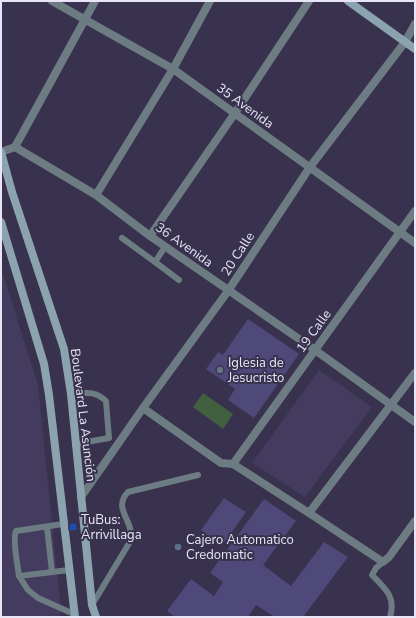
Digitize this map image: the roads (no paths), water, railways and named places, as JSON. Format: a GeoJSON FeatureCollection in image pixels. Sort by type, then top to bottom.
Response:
{"type":"FeatureCollection","features":[{"type":"Feature","properties":{"kind":"main road"},"geometry":{"type":"LineString","coordinates":[[348,1],[415,49]]}},
{"type":"Feature","properties":{"kind":"main road","name":"Boulevard La Asunción"},"geometry":{"type":"LineString","coordinates":[[1,152],[12,192],[64,349],[71,394],[92,605],[96,617]]}},
{"type":"Feature","properties":{"kind":"main road"},"geometry":{"type":"LineString","coordinates":[[1,222],[44,364],[49,394],[63,524],[75,615]]}},
{"type":"Feature","properties":{"kind":"street","name":"35 Avenida"},"geometry":{"type":"LineString","coordinates":[[52,1],[173,69],[415,243]]}},
{"type":"Feature","properties":{"kind":"street"},"geometry":{"type":"LineString","coordinates":[[1,152],[15,147],[95,1]]}},
{"type":"Feature","properties":{"kind":"street"},"geometry":{"type":"LineString","coordinates":[[96,195],[173,69],[210,1]]}},
{"type":"Feature","properties":{"kind":"street"},"geometry":{"type":"LineString","coordinates":[[150,236],[310,1]]}},
{"type":"Feature","properties":{"kind":"street","name":"20 Calle"},"geometry":{"type":"LineString","coordinates":[[81,497],[143,408],[228,291],[310,167],[405,42],[415,24]]}},
{"type":"Feature","properties":{"kind":"street","name":"36 Avenida"},"geometry":{"type":"LineString","coordinates":[[15,147],[96,195],[165,247],[315,350],[415,422]]}},
{"type":"Feature","properties":{"kind":"street","name":"19 Calle"},"geometry":{"type":"LineString","coordinates":[[233,464],[415,212]]}},
{"type":"Feature","properties":{"kind":"street"},"geometry":{"type":"LineString","coordinates":[[310,513],[415,374]]}},
{"type":"Feature","properties":{"kind":"street"},"geometry":{"type":"LineString","coordinates":[[143,408],[221,463],[233,464],[383,562],[415,521]]}},
{"type":"Feature","properties":{"kind":"lane"},"geometry":{"type":"LineString","coordinates":[[122,238],[179,280]]}},
{"type":"Feature","properties":{"kind":"lane"},"geometry":{"type":"LineString","coordinates":[[155,262],[165,247]]}},
{"type":"Feature","properties":{"kind":"lane"},"geometry":{"type":"LineString","coordinates":[[71,394],[92,393],[100,395],[106,401],[109,438],[117,445]]}},
{"type":"Feature","properties":{"kind":"lane"},"geometry":{"type":"LineString","coordinates":[[75,446],[109,438]]}},
{"type":"Feature","properties":{"kind":"lane"},"geometry":{"type":"LineString","coordinates":[[92,605],[131,540],[132,532],[122,509],[122,502],[128,492],[198,475]]}},
{"type":"Feature","properties":{"kind":"lane"},"geometry":{"type":"LineString","coordinates":[[63,524],[16,531],[19,576],[28,590],[38,598],[75,615]]}},
{"type":"Feature","properties":{"kind":"lane"},"geometry":{"type":"LineString","coordinates":[[47,526],[52,572]]}},
{"type":"Feature","properties":{"kind":"lane"},"geometry":{"type":"LineString","coordinates":[[383,562],[376,568],[372,575],[387,591],[392,601],[390,617]]}},
{"type":"Feature","properties":{"kind":"lane"},"geometry":{"type":"LineString","coordinates":[[19,576],[69,570]]}},
{"type":"Feature","properties":{"kind":"place","name":"Iglesia de Jesucristo"},"geometry":{"type":"Point","coordinates":[220,370]}},
{"type":"Feature","properties":{"kind":"place","name":"TuBus: Arrivillaga"},"geometry":{"type":"Point","coordinates":[73,527]}},
{"type":"Feature","properties":{"kind":"place","name":"Cajero Automatico Credomatic"},"geometry":{"type":"Point","coordinates":[178,547]}}]}
